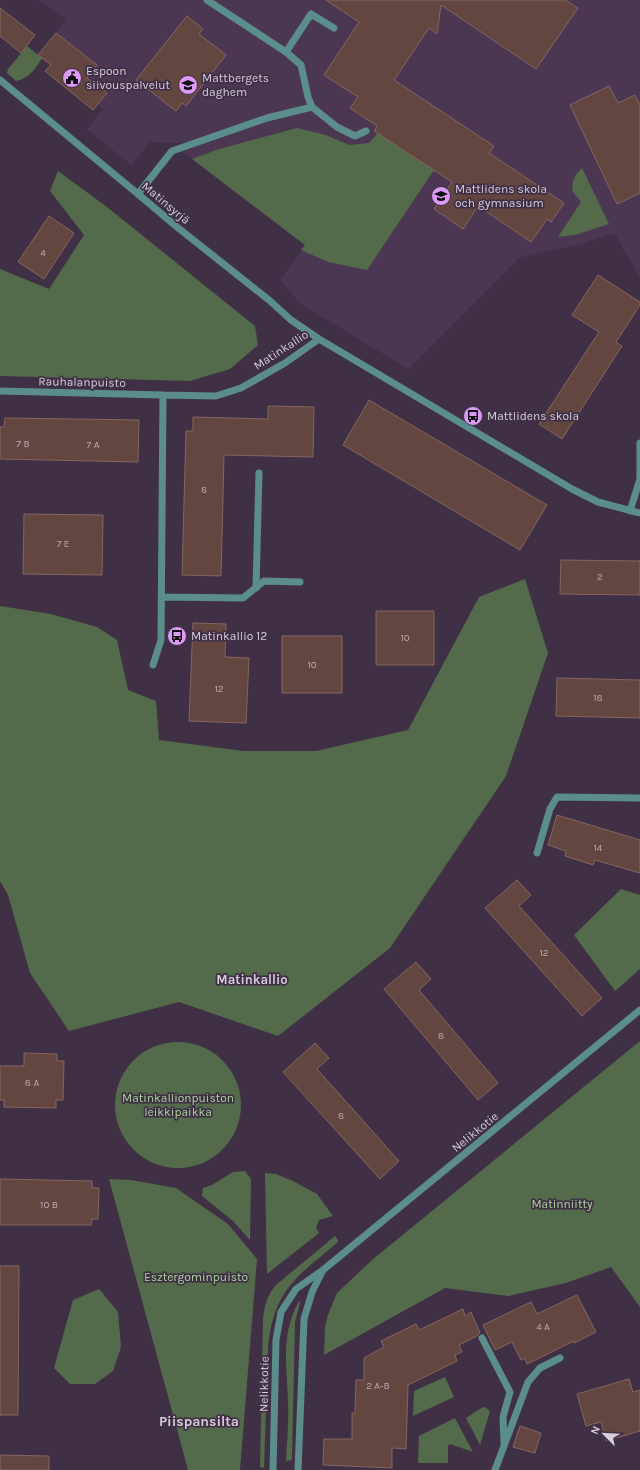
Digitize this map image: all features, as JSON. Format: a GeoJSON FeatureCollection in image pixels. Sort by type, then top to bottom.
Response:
{"type":"FeatureCollection","features":[{"type":"Feature","properties":{"kind":"street"},"geometry":{"type":"LineString","coordinates":[[207,0],[286,52],[301,65],[308,97],[312,107],[337,127],[355,136],[366,131]]}},
{"type":"Feature","properties":{"kind":"street"},"geometry":{"type":"LineString","coordinates":[[286,52],[311,14],[334,28]]}},
{"type":"Feature","properties":{"kind":"street","name":"Matinsyrjä"},"geometry":{"type":"LineString","coordinates":[[0,80],[177,227],[292,320],[319,339]]}},
{"type":"Feature","properties":{"kind":"street"},"geometry":{"type":"LineString","coordinates":[[138,194],[172,151],[267,118],[312,107]]}},
{"type":"Feature","properties":{"kind":"street","name":"Matinkallio"},"geometry":{"type":"LineString","coordinates":[[163,395],[216,396],[242,388],[285,363],[319,339],[572,489],[598,502],[640,514]]}},
{"type":"Feature","properties":{"kind":"street","name":"Rauhalanpuisto"},"geometry":{"type":"LineString","coordinates":[[0,391],[163,395]]}},
{"type":"Feature","properties":{"kind":"street"},"geometry":{"type":"LineString","coordinates":[[153,665],[161,640],[163,395]]}},
{"type":"Feature","properties":{"kind":"street"},"geometry":{"type":"LineString","coordinates":[[630,511],[640,479],[640,443]]}},
{"type":"Feature","properties":{"kind":"street"},"geometry":{"type":"LineString","coordinates":[[256,588],[259,473]]}},
{"type":"Feature","properties":{"kind":"street"},"geometry":{"type":"LineString","coordinates":[[162,598],[243,598],[264,581],[300,582]]}},
{"type":"Feature","properties":{"kind":"street"},"geometry":{"type":"LineString","coordinates":[[537,853],[550,808],[557,797],[640,798]]}},
{"type":"Feature","properties":{"kind":"street","name":"Nelikkotie"},"geometry":{"type":"LineString","coordinates":[[274,1470],[276,1340],[281,1312],[296,1289],[323,1270],[640,1010]]}},
{"type":"Feature","properties":{"kind":"street","name":"Nelikkotie"},"geometry":{"type":"LineString","coordinates":[[298,1470],[304,1319],[312,1292],[323,1270]]}},
{"type":"Feature","properties":{"kind":"street"},"geometry":{"type":"LineString","coordinates":[[482,1338],[510,1392],[503,1417],[504,1446]]}},
{"type":"Feature","properties":{"kind":"street"},"geometry":{"type":"LineString","coordinates":[[495,1470],[528,1382],[540,1368],[560,1358]]}},
{"type":"Feature","properties":{"kind":"shaded area","name":"Mattlidens skola och gymnasium"},"geometry":{"type":"Polygon","coordinates":[[[39,0],[640,0],[640,277],[615,234],[579,245],[549,250],[519,258],[408,369],[301,304],[280,280],[305,245],[184,153],[188,142],[150,142],[131,165],[87,129],[103,109],[97,104],[106,93],[87,78],[97,65],[56,33],[66,19],[39,0]]]}},
{"type":"Feature","properties":{"kind":"green space"},"geometry":{"type":"Polygon","coordinates":[[[27,46],[42,58],[35,69],[25,78],[16,81],[7,73],[8,69],[27,46]]]}},
{"type":"Feature","properties":{"kind":"green space"},"geometry":{"type":"Polygon","coordinates":[[[297,128],[326,135],[349,145],[369,143],[378,133],[434,170],[367,270],[328,262],[301,250],[305,245],[192,159],[219,149],[297,128]]]}},
{"type":"Feature","properties":{"kind":"green space"},"geometry":{"type":"Polygon","coordinates":[[[582,168],[609,224],[575,235],[558,237],[581,202],[573,192],[572,185],[576,175],[582,168]]]}},
{"type":"Feature","properties":{"kind":"green space"},"geometry":{"type":"Polygon","coordinates":[[[58,171],[107,207],[255,326],[258,345],[230,369],[190,381],[0,376],[0,269],[49,289],[84,235],[50,191],[58,171]]]}},
{"type":"Feature","properties":{"kind":"green space"},"geometry":{"type":"Polygon","coordinates":[[[525,579],[548,653],[506,776],[390,948],[278,1036],[179,1002],[69,1031],[30,973],[8,895],[0,881],[0,606],[51,614],[97,627],[117,640],[128,690],[156,701],[159,740],[244,751],[316,751],[408,730],[479,597],[525,579]]]}},
{"type":"Feature","properties":{"kind":"green space"},"geometry":{"type":"Polygon","coordinates":[[[621,889],[640,895],[640,969],[615,991],[574,935],[621,889]]]}},
{"type":"Feature","properties":{"kind":"green space","name":"Matinniitty"},"geometry":{"type":"Polygon","coordinates":[[[640,1041],[640,1307],[611,1267],[566,1283],[508,1296],[445,1288],[324,1355],[325,1327],[337,1293],[372,1260],[640,1041]]]}},
{"type":"Feature","properties":{"kind":"green space","name":"Matinkallionpuiston leikkipaikka"},"geometry":{"type":"Polygon","coordinates":[[[172,1042],[184,1042],[202,1046],[223,1060],[237,1081],[241,1105],[237,1129],[223,1150],[202,1164],[184,1168],[172,1168],[154,1164],[133,1150],[119,1129],[115,1111],[115,1099],[119,1081],[133,1060],[154,1046],[172,1042]]]}},
{"type":"Feature","properties":{"kind":"green space"},"geometry":{"type":"Polygon","coordinates":[[[245,1171],[251,1179],[250,1240],[233,1221],[202,1196],[203,1188],[212,1185],[233,1172],[245,1171]]]}},
{"type":"Feature","properties":{"kind":"green space"},"geometry":{"type":"Polygon","coordinates":[[[265,1173],[276,1174],[317,1194],[333,1216],[319,1220],[316,1228],[319,1233],[267,1274],[265,1173]]]}},
{"type":"Feature","properties":{"kind":"green space","name":"Esztergominpuisto"},"geometry":{"type":"Polygon","coordinates":[[[109,1179],[131,1180],[176,1188],[228,1224],[257,1259],[240,1470],[188,1470],[109,1179]]]}},
{"type":"Feature","properties":{"kind":"green space"},"geometry":{"type":"Polygon","coordinates":[[[335,1236],[338,1242],[299,1275],[282,1298],[276,1311],[271,1327],[268,1347],[264,1468],[260,1467],[263,1320],[266,1301],[276,1285],[335,1236]]]}},
{"type":"Feature","properties":{"kind":"green space"},"geometry":{"type":"Polygon","coordinates":[[[99,1289],[118,1312],[121,1347],[113,1371],[95,1384],[70,1384],[54,1368],[73,1300],[99,1289]]]}},
{"type":"Feature","properties":{"kind":"green space"},"geometry":{"type":"Polygon","coordinates":[[[299,1301],[300,1303],[295,1322],[292,1460],[286,1461],[288,1417],[286,1363],[287,1338],[289,1326],[299,1301]]]}},
{"type":"Feature","properties":{"kind":"green space"},"geometry":{"type":"Polygon","coordinates":[[[445,1377],[454,1397],[413,1416],[414,1391],[445,1377]]]}},
{"type":"Feature","properties":{"kind":"green space"},"geometry":{"type":"Polygon","coordinates":[[[483,1407],[490,1411],[480,1445],[466,1418],[483,1407]]]}},
{"type":"Feature","properties":{"kind":"green space"},"geometry":{"type":"Polygon","coordinates":[[[455,1418],[473,1452],[450,1444],[448,1446],[448,1463],[418,1463],[419,1436],[455,1418]]]}},
{"type":"Feature","properties":{"kind":"building"},"geometry":{"type":"Polygon","coordinates":[[[326,0],[565,0],[578,8],[536,69],[441,5],[437,34],[429,28],[394,80],[494,146],[489,153],[564,203],[551,222],[547,219],[531,242],[478,206],[463,229],[434,209],[452,182],[374,131],[377,126],[350,108],[358,97],[324,75],[359,22],[326,0]]]}},
{"type":"Feature","properties":{"kind":"building"},"geometry":{"type":"Polygon","coordinates":[[[0,8],[35,35],[21,53],[0,36],[0,8]]]}},
{"type":"Feature","properties":{"kind":"building"},"geometry":{"type":"Polygon","coordinates":[[[187,16],[203,29],[199,34],[226,55],[186,106],[182,103],[176,111],[136,80],[187,16]]]}},
{"type":"Feature","properties":{"kind":"building"},"geometry":{"type":"Polygon","coordinates":[[[56,33],[97,65],[87,78],[107,93],[93,110],[45,71],[51,65],[38,55],[56,33]]]}},
{"type":"Feature","properties":{"kind":"building"},"geometry":{"type":"Polygon","coordinates":[[[609,86],[618,103],[635,95],[640,105],[640,193],[617,204],[570,105],[609,86]]]}},
{"type":"Feature","properties":{"kind":"building"},"geometry":{"type":"Polygon","coordinates":[[[49,216],[74,233],[44,279],[18,262],[49,216]]]}},
{"type":"Feature","properties":{"kind":"building"},"geometry":{"type":"Polygon","coordinates":[[[598,275],[640,302],[640,305],[616,342],[622,346],[562,439],[539,424],[599,332],[572,315],[598,275]]]}},
{"type":"Feature","properties":{"kind":"building"},"geometry":{"type":"Polygon","coordinates":[[[369,400],[547,505],[520,550],[343,445],[369,400]]]}},
{"type":"Feature","properties":{"kind":"building"},"geometry":{"type":"Polygon","coordinates":[[[268,406],[314,407],[313,457],[224,455],[221,576],[182,575],[186,431],[193,431],[193,417],[268,419],[268,406]]]}},
{"type":"Feature","properties":{"kind":"building"},"geometry":{"type":"Polygon","coordinates":[[[5,418],[139,420],[138,462],[0,459],[0,427],[4,427],[5,418]]]}},
{"type":"Feature","properties":{"kind":"building"},"geometry":{"type":"Polygon","coordinates":[[[24,514],[103,515],[102,575],[23,574],[24,514]]]}},
{"type":"Feature","properties":{"kind":"building"},"geometry":{"type":"Polygon","coordinates":[[[561,560],[640,561],[640,595],[560,594],[561,560]]]}},
{"type":"Feature","properties":{"kind":"building"},"geometry":{"type":"Polygon","coordinates":[[[376,611],[434,611],[434,665],[376,665],[376,611]]]}},
{"type":"Feature","properties":{"kind":"building"},"geometry":{"type":"Polygon","coordinates":[[[193,623],[226,624],[225,657],[249,658],[246,723],[189,721],[193,623]]]}},
{"type":"Feature","properties":{"kind":"building"},"geometry":{"type":"Polygon","coordinates":[[[282,636],[342,636],[342,693],[282,693],[282,636]]]}},
{"type":"Feature","properties":{"kind":"building"},"geometry":{"type":"Polygon","coordinates":[[[557,678],[640,680],[640,718],[556,716],[557,678]]]}},
{"type":"Feature","properties":{"kind":"building"},"geometry":{"type":"Polygon","coordinates":[[[557,815],[640,840],[640,873],[595,860],[593,865],[565,856],[566,851],[548,845],[557,815]]]}},
{"type":"Feature","properties":{"kind":"building"},"geometry":{"type":"Polygon","coordinates":[[[517,880],[531,895],[519,906],[602,998],[582,1016],[485,908],[517,880]]]}},
{"type":"Feature","properties":{"kind":"building"},"geometry":{"type":"Polygon","coordinates":[[[416,962],[431,979],[419,990],[498,1083],[478,1100],[384,989],[416,962]]]}},
{"type":"Feature","properties":{"kind":"building"},"geometry":{"type":"Polygon","coordinates":[[[315,1043],[329,1058],[317,1069],[399,1161],[380,1179],[283,1072],[315,1043]]]}},
{"type":"Feature","properties":{"kind":"building"},"geometry":{"type":"Polygon","coordinates":[[[24,1053],[57,1054],[57,1061],[64,1061],[63,1100],[56,1100],[56,1108],[4,1107],[4,1100],[0,1100],[0,1066],[24,1066],[24,1053]]]}},
{"type":"Feature","properties":{"kind":"building"},"geometry":{"type":"Polygon","coordinates":[[[0,1179],[92,1181],[92,1188],[99,1188],[98,1219],[92,1219],[91,1225],[0,1225],[0,1179]]]}},
{"type":"Feature","properties":{"kind":"building"},"geometry":{"type":"Polygon","coordinates":[[[0,1266],[19,1266],[18,1415],[0,1415],[0,1266]]]}},
{"type":"Feature","properties":{"kind":"building"},"geometry":{"type":"Polygon","coordinates":[[[577,1295],[596,1332],[527,1364],[525,1358],[521,1360],[512,1342],[495,1350],[483,1325],[531,1302],[537,1314],[577,1295]]]}},
{"type":"Feature","properties":{"kind":"building"},"geometry":{"type":"Polygon","coordinates":[[[463,1309],[465,1316],[471,1312],[480,1333],[459,1345],[462,1352],[455,1355],[457,1361],[408,1385],[406,1449],[392,1448],[392,1468],[323,1465],[324,1439],[352,1439],[352,1413],[355,1413],[356,1380],[364,1380],[364,1358],[384,1347],[381,1341],[416,1324],[419,1330],[463,1309]]]}},
{"type":"Feature","properties":{"kind":"building"},"geometry":{"type":"Polygon","coordinates":[[[629,1379],[633,1392],[640,1390],[640,1431],[606,1441],[601,1422],[586,1426],[577,1394],[629,1379]]]}},
{"type":"Feature","properties":{"kind":"building"},"geometry":{"type":"Polygon","coordinates":[[[520,1426],[541,1433],[535,1453],[513,1447],[520,1426]]]}},
{"type":"Feature","properties":{"kind":"building"},"geometry":{"type":"Polygon","coordinates":[[[0,1455],[49,1456],[49,1470],[0,1470],[0,1455]]]}},
{"type":"Feature","properties":{"kind":"place","name":"Espoon siivouspalvelut"},"geometry":{"type":"Point","coordinates":[72,78]}},
{"type":"Feature","properties":{"kind":"place","name":"Mattbergets daghem"},"geometry":{"type":"Point","coordinates":[188,85]}},
{"type":"Feature","properties":{"kind":"place","name":"Mattlidens skola och gymnasium"},"geometry":{"type":"Point","coordinates":[441,196]}},
{"type":"Feature","properties":{"kind":"place","name":"Mattlidens skola"},"geometry":{"type":"Point","coordinates":[473,416]}},
{"type":"Feature","properties":{"kind":"place","name":"Matinkallio 12"},"geometry":{"type":"Point","coordinates":[177,636]}},
{"type":"Feature","properties":{"kind":"district","name":"Matinkallio"},"geometry":{"type":"Point","coordinates":[252,979]}},
{"type":"Feature","properties":{"kind":"district","name":"Piispansilta"},"geometry":{"type":"Point","coordinates":[199,1421]}}]}
